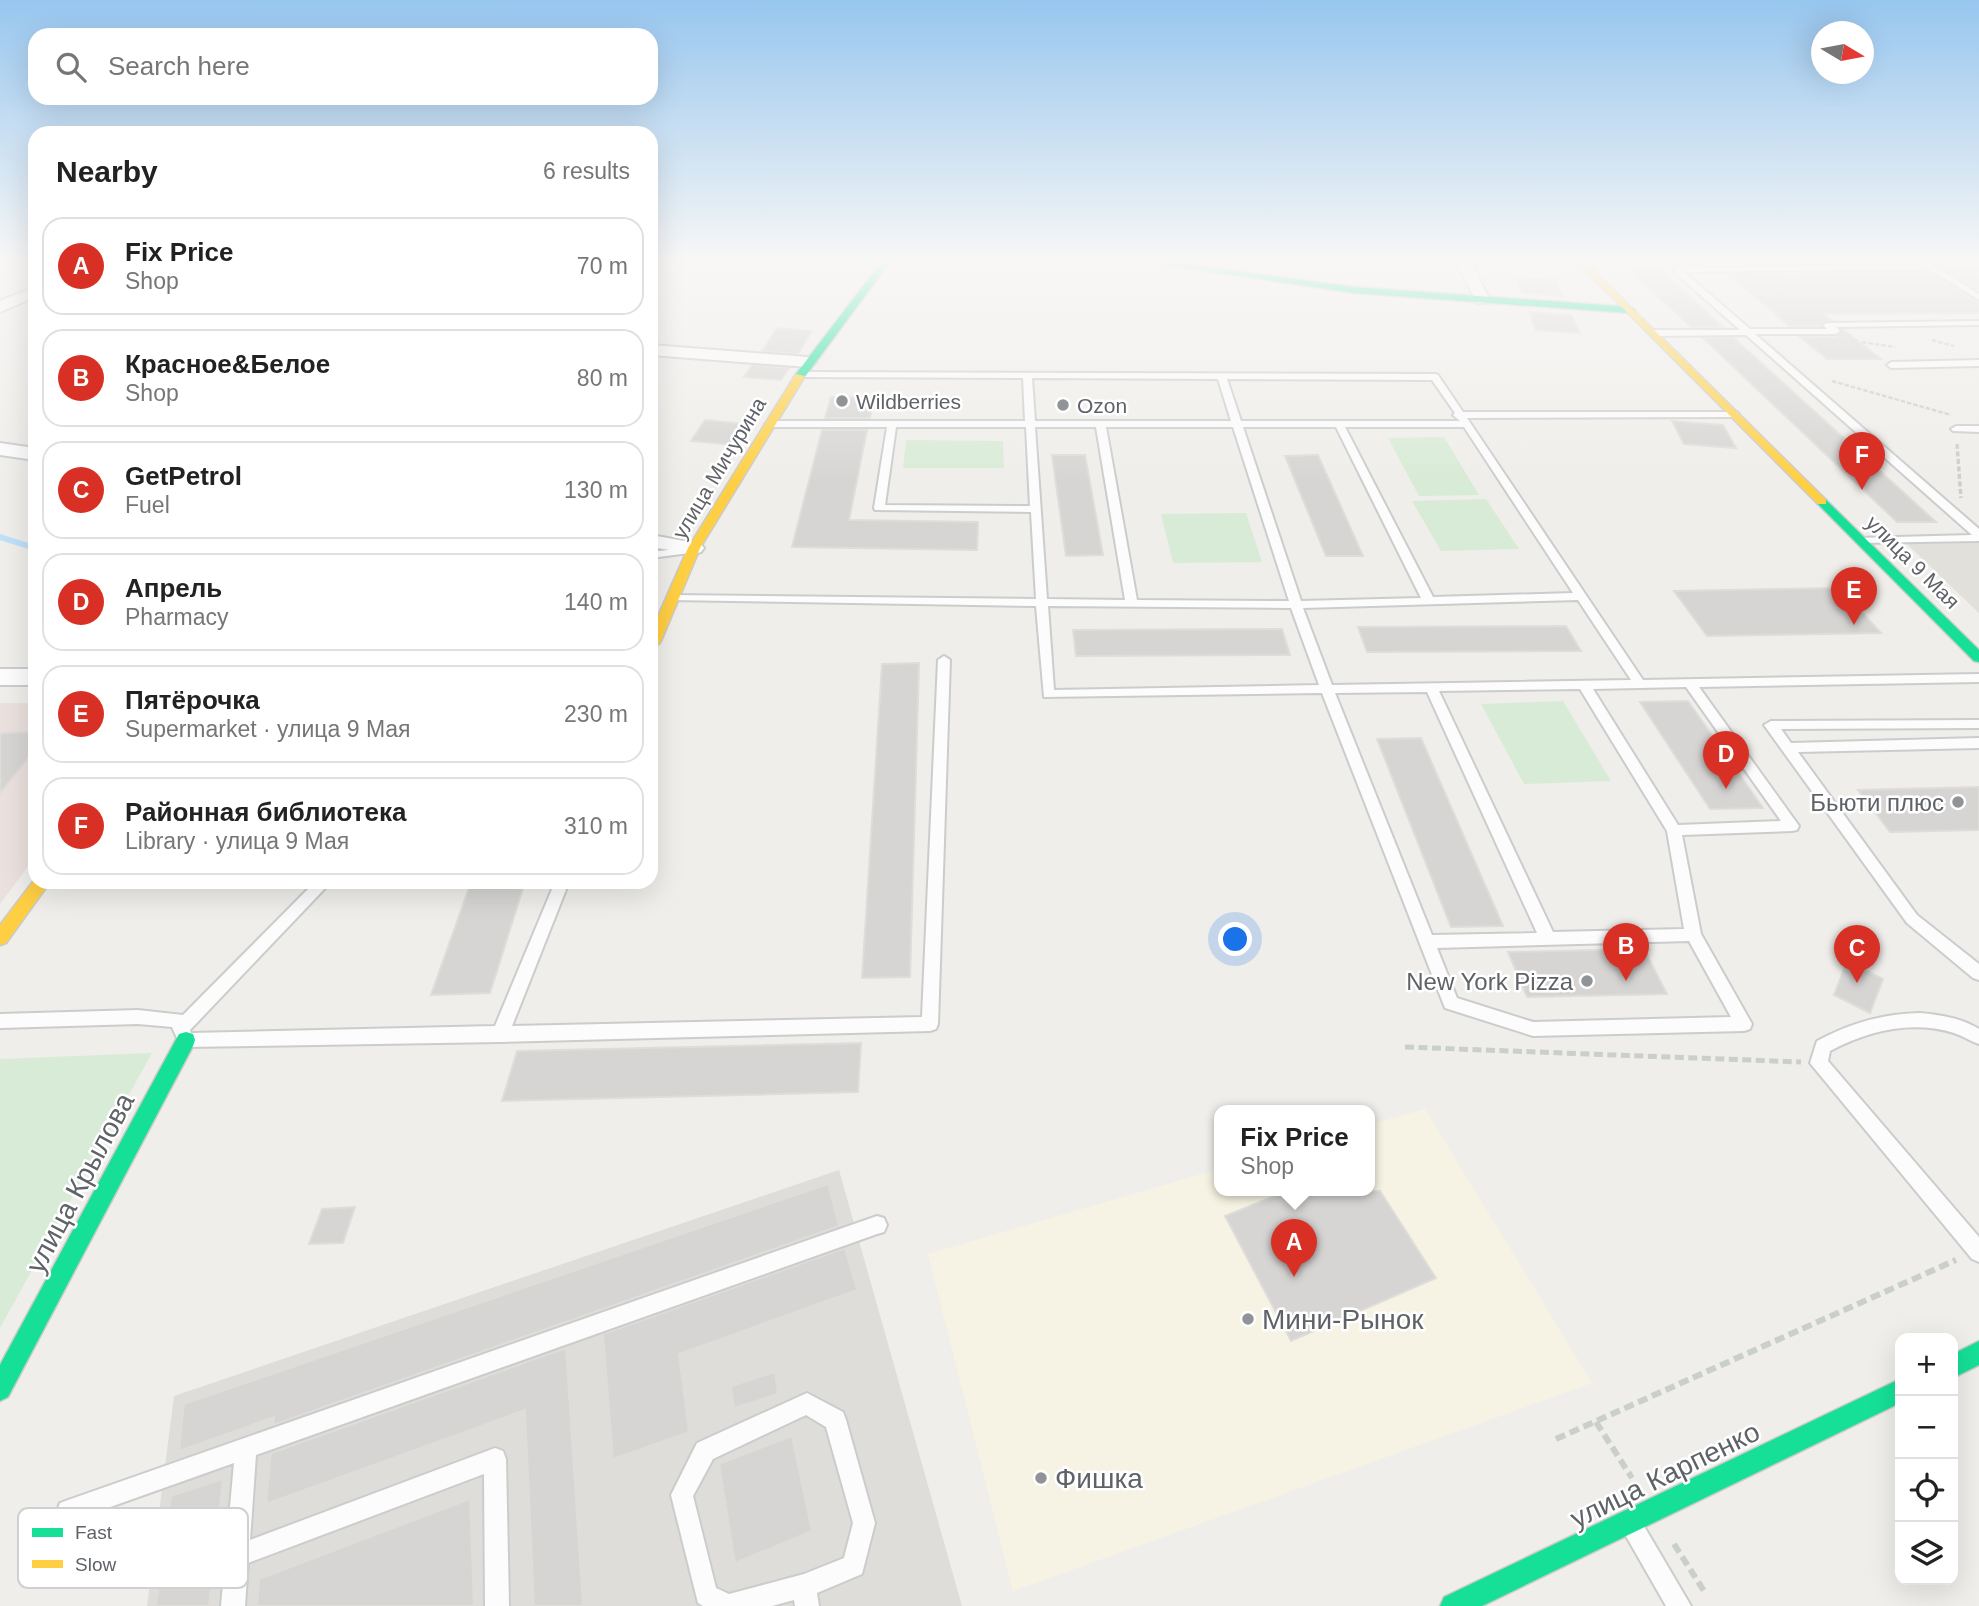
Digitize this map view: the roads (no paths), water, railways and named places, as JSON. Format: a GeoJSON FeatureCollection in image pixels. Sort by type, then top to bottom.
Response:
{"type":"FeatureCollection","features":[{"type":"Feature","properties":{"kind":"street","name":"улица Мичурина"},"geometry":{"type":"LineString","coordinates":[[658,616],[673,598],[694,549],[770,424],[804,369],[831,334]]}},
{"type":"Feature","properties":{"kind":"street","name":"улица 9 Мая"},"geometry":{"type":"LineString","coordinates":[[1654,334],[1979,657]]}},
{"type":"Feature","properties":{"kind":"street"},"geometry":{"type":"LineString","coordinates":[[658,351],[804,369]]}},
{"type":"Feature","properties":{"kind":"street"},"geometry":{"type":"LineString","coordinates":[[0,449],[28,453]]}},
{"type":"Feature","properties":{"kind":"street"},"geometry":{"type":"LineString","coordinates":[[658,542],[694,549]]}},
{"type":"Feature","properties":{"kind":"street"},"geometry":{"type":"LineString","coordinates":[[0,677],[28,677]]}},
{"type":"Feature","properties":{"kind":"street"},"geometry":{"type":"LineString","coordinates":[[0,938],[37,889]]}},
{"type":"Feature","properties":{"kind":"street","name":"улица Крылова"},"geometry":{"type":"LineString","coordinates":[[0,1389],[184,1034]]}},
{"type":"Feature","properties":{"kind":"street"},"geometry":{"type":"LineString","coordinates":[[1958,1364],[1979,1353]]}},
{"type":"Feature","properties":{"kind":"street","name":"улица Карпенко"},"geometry":{"type":"LineString","coordinates":[[1453,1606],[1895,1393]]}},
{"type":"Feature","properties":{"kind":"lane"},"geometry":{"type":"LineString","coordinates":[[1750,334],[1979,536]]}},
{"type":"Feature","properties":{"kind":"lane"},"geometry":{"type":"LineString","coordinates":[[1891,365],[1979,363]]}},
{"type":"Feature","properties":{"kind":"lane"},"geometry":{"type":"LineString","coordinates":[[804,369],[1027,377],[1436,377],[1461,419],[1640,684]]}},
{"type":"Feature","properties":{"kind":"lane"},"geometry":{"type":"LineString","coordinates":[[1027,377],[1048,694],[1979,678]]}},
{"type":"Feature","properties":{"kind":"lane"},"geometry":{"type":"LineString","coordinates":[[1222,378],[1296,605],[1451,1003],[1533,1029],[1744,1024],[1693,935],[1674,830],[1584,685]]}},
{"type":"Feature","properties":{"kind":"lane"},"geometry":{"type":"LineString","coordinates":[[770,424],[1340,426],[1461,419],[1734,414]]}},
{"type":"Feature","properties":{"kind":"lane"},"geometry":{"type":"LineString","coordinates":[[892,425],[878,508],[1036,509]]}},
{"type":"Feature","properties":{"kind":"lane"},"geometry":{"type":"LineString","coordinates":[[1101,426],[1132,604]]}},
{"type":"Feature","properties":{"kind":"lane"},"geometry":{"type":"LineString","coordinates":[[1340,426],[1429,601]]}},
{"type":"Feature","properties":{"kind":"lane"},"geometry":{"type":"LineString","coordinates":[[1956,429],[1979,429]]}},
{"type":"Feature","properties":{"kind":"lane"},"geometry":{"type":"LineString","coordinates":[[1861,540],[1979,536]]}},
{"type":"Feature","properties":{"kind":"lane"},"geometry":{"type":"LineString","coordinates":[[658,554],[694,549]]}},
{"type":"Feature","properties":{"kind":"lane"},"geometry":{"type":"LineString","coordinates":[[673,598],[1296,605],[1581,596]]}},
{"type":"Feature","properties":{"kind":"lane"},"geometry":{"type":"LineString","coordinates":[[184,1034],[500,1035],[930,1024],[944,660]]}},
{"type":"Feature","properties":{"kind":"lane"},"geometry":{"type":"LineString","coordinates":[[1674,830],[1792,826],[1690,683]]}},
{"type":"Feature","properties":{"kind":"lane"},"geometry":{"type":"LineString","coordinates":[[1431,687],[1548,939]]}},
{"type":"Feature","properties":{"kind":"lane"},"geometry":{"type":"LineString","coordinates":[[1979,724],[1772,724],[1912,919],[1979,973]]}},
{"type":"Feature","properties":{"kind":"lane"},"geometry":{"type":"LineString","coordinates":[[1789,748],[1979,743]]}},
{"type":"Feature","properties":{"kind":"lane"},"geometry":{"type":"LineString","coordinates":[[184,1034],[318,889]]}},
{"type":"Feature","properties":{"kind":"lane"},"geometry":{"type":"LineString","coordinates":[[500,1035],[559,889]]}},
{"type":"Feature","properties":{"kind":"lane"},"geometry":{"type":"LineString","coordinates":[[1427,942],[1693,935]]}},
{"type":"Feature","properties":{"kind":"lane"},"geometry":{"type":"LineString","coordinates":[[0,1021],[138,1017],[178,1020],[184,1034]]}},
{"type":"Feature","properties":{"kind":"lane"},"geometry":{"type":"LineString","coordinates":[[1978,1251],[1819,1063],[1824,1046],[1858,1029],[1894,1023],[1944,1023],[1970,1031],[1979,1037]]}},
{"type":"Feature","properties":{"kind":"lane"},"geometry":{"type":"LineString","coordinates":[[76,1508],[877,1225]]}},
{"type":"Feature","properties":{"kind":"lane"},"geometry":{"type":"LineString","coordinates":[[807,1404],[835,1420],[864,1523],[854,1566],[805,1596],[728,1606],[706,1595],[682,1495],[705,1451],[807,1404]]}},
{"type":"Feature","properties":{"kind":"lane"},"geometry":{"type":"LineString","coordinates":[[241,1508],[246,1448]]}},
{"type":"Feature","properties":{"kind":"lane"},"geometry":{"type":"LineString","coordinates":[[248,1552],[495,1459],[497,1606]]}},
{"type":"Feature","properties":{"kind":"lane"},"geometry":{"type":"LineString","coordinates":[[1629,1522],[1679,1606]]}},
{"type":"Feature","properties":{"kind":"lane"},"geometry":{"type":"LineString","coordinates":[[233,1606],[234,1588]]}},
{"type":"Feature","properties":{"kind":"waterway"},"geometry":{"type":"LineString","coordinates":[[0,537],[28,546]]}},
{"type":"Feature","properties":{"kind":"place","name":"Wildberries"},"geometry":{"type":"Point","coordinates":[842,401]}},
{"type":"Feature","properties":{"kind":"place","name":"Ozon"},"geometry":{"type":"Point","coordinates":[1063,405]}},
{"type":"Feature","properties":{"kind":"place","name":"Районная библиотека"},"geometry":{"type":"Point","coordinates":[1862,490]}},
{"type":"Feature","properties":{"kind":"place","name":"Пятёрочка"},"geometry":{"type":"Point","coordinates":[1854,625]}},
{"type":"Feature","properties":{"kind":"place","name":"Апрель"},"geometry":{"type":"Point","coordinates":[1726,789]}},
{"type":"Feature","properties":{"kind":"place","name":"Бьюти плюс"},"geometry":{"type":"Point","coordinates":[1958,802]}},
{"type":"Feature","properties":{"kind":"place","name":"New York Pizza"},"geometry":{"type":"Point","coordinates":[1587,981]}},
{"type":"Feature","properties":{"kind":"place","name":"Красное&Белое"},"geometry":{"type":"Point","coordinates":[1626,981]}},
{"type":"Feature","properties":{"kind":"place","name":"GetPetrol"},"geometry":{"type":"Point","coordinates":[1857,983]}},
{"type":"Feature","properties":{"kind":"place","name":"Fix Price"},"geometry":{"type":"Point","coordinates":[1294,1277]}},
{"type":"Feature","properties":{"kind":"place","name":"Мини-Рынок"},"geometry":{"type":"Point","coordinates":[1248,1319]}},
{"type":"Feature","properties":{"kind":"place","name":"Фишка"},"geometry":{"type":"Point","coordinates":[1041,1478]}}]}
